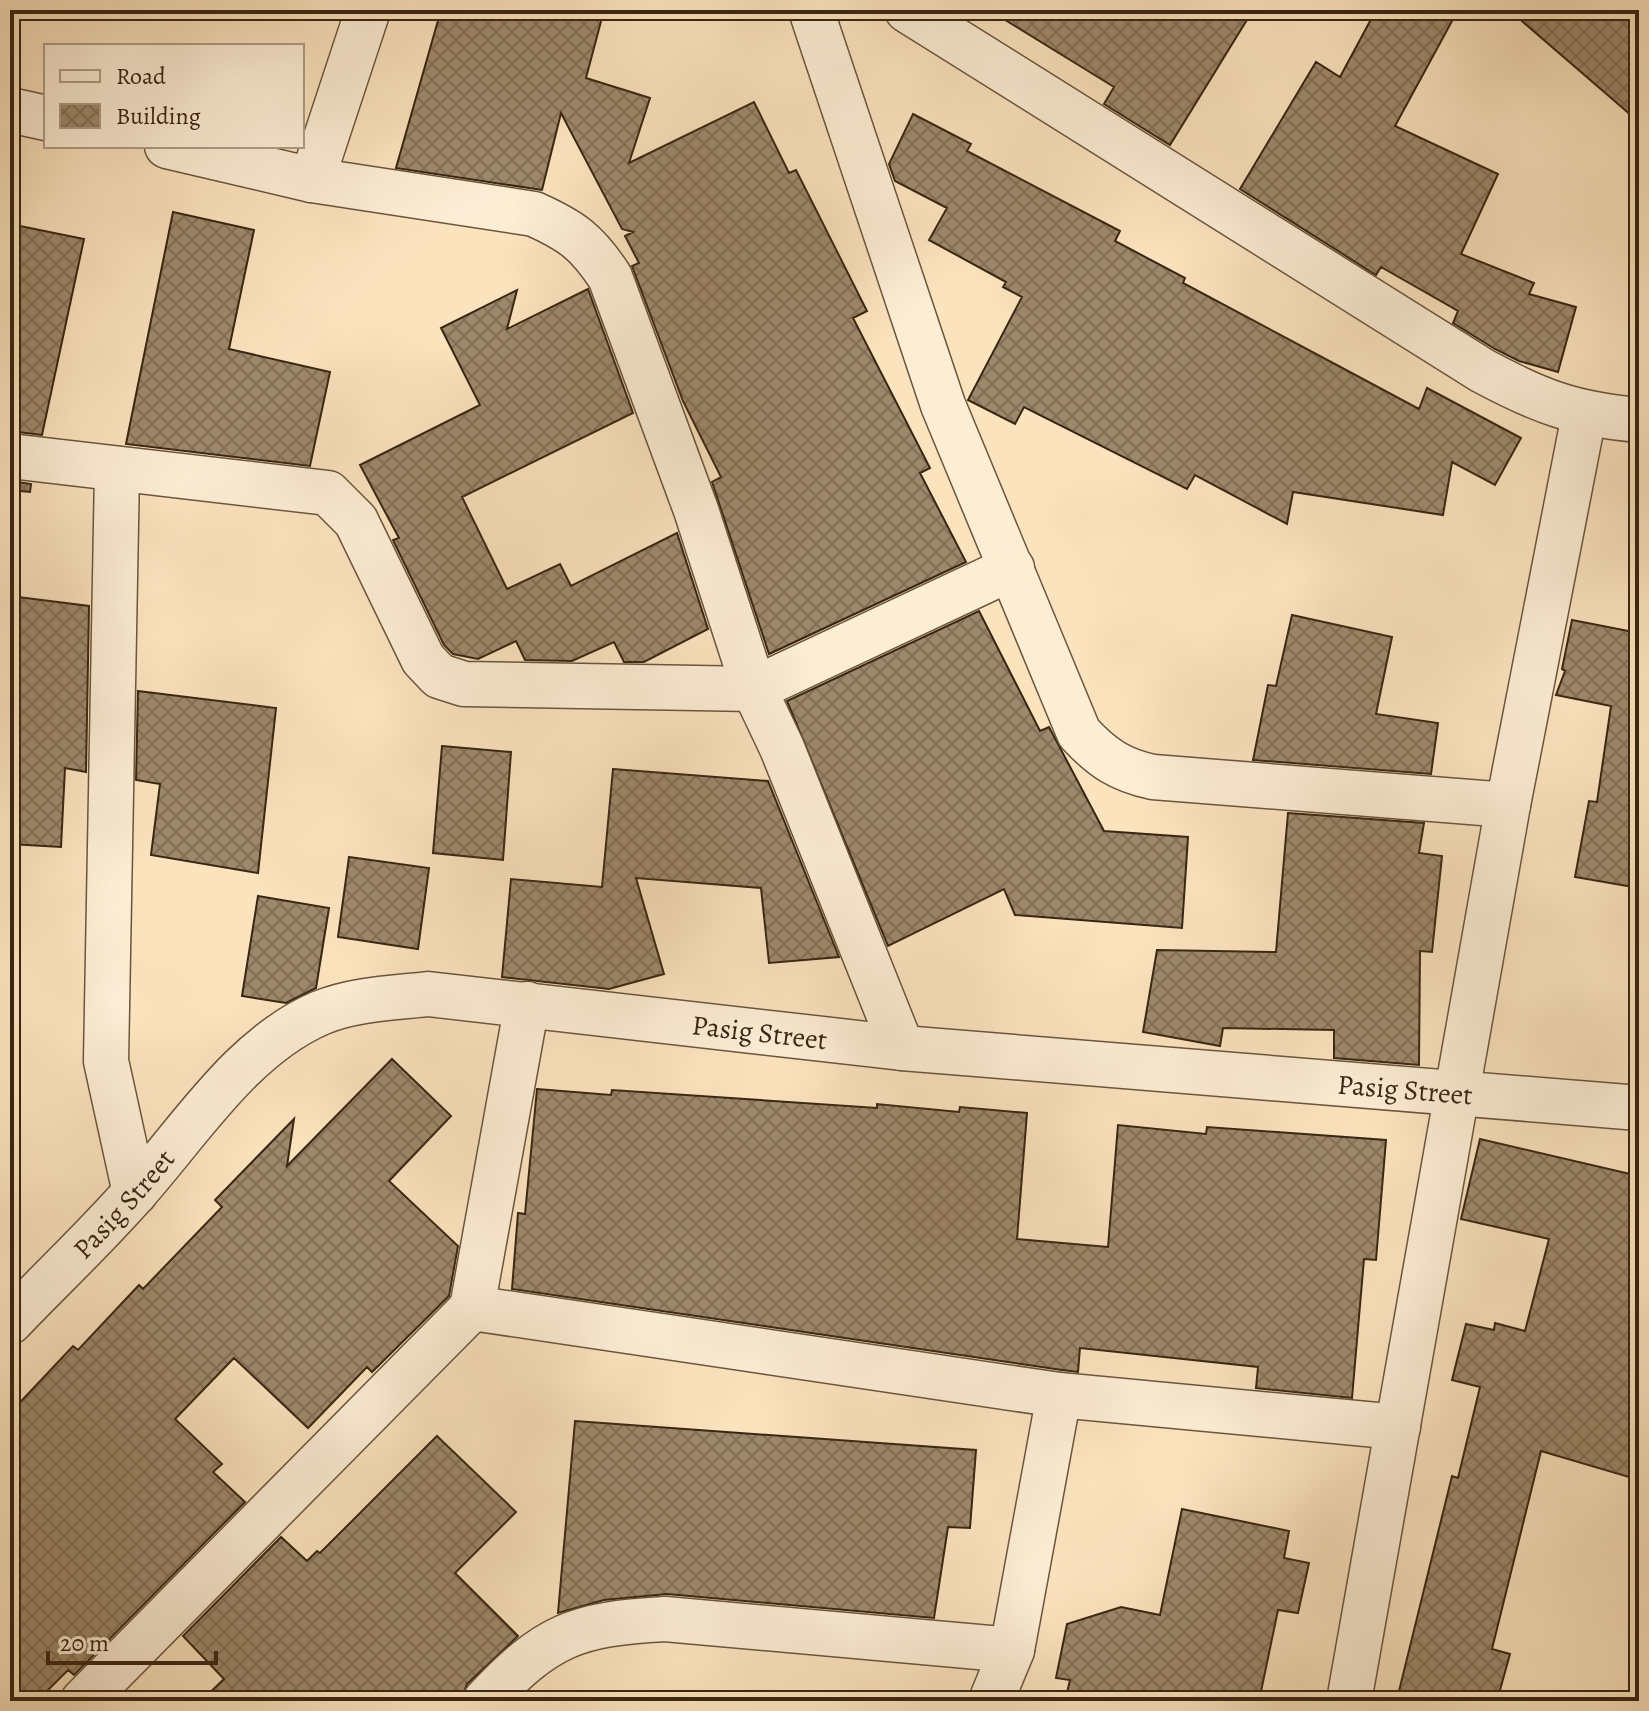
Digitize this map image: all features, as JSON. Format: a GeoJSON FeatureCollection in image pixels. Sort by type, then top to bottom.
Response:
{"type":"FeatureCollection","features":[{"type":"Feature","properties":{"kind":"street"},"geometry":{"type":"LineString","coordinates":[[312,180],[368,10]]}},
{"type":"Feature","properties":{"kind":"street"},"geometry":{"type":"LineString","coordinates":[[811,10],[943,405],[1079,733],[1101,757],[1126,771],[1153,777],[1508,805]]}},
{"type":"Feature","properties":{"kind":"street"},"geometry":{"type":"LineString","coordinates":[[907,10],[1483,371],[1535,399],[1584,415],[1639,420]]}},
{"type":"Feature","properties":{"kind":"street"},"geometry":{"type":"LineString","coordinates":[[10,110],[44,118]]}},
{"type":"Feature","properties":{"kind":"street"},"geometry":{"type":"LineString","coordinates":[[176,148],[312,180],[534,214],[564,227],[589,246],[610,277],[696,510],[754,689],[782,748],[902,1048]]}},
{"type":"Feature","properties":{"kind":"street"},"geometry":{"type":"LineString","coordinates":[[1349,1701],[1508,805],[1584,415]]}},
{"type":"Feature","properties":{"kind":"street"},"geometry":{"type":"LineString","coordinates":[[10,456],[117,471],[328,493],[356,521],[423,659],[439,676],[464,684],[754,689],[1012,568]]}},
{"type":"Feature","properties":{"kind":"street"},"geometry":{"type":"LineString","coordinates":[[117,471],[106,1061],[135,1193]]}},
{"type":"Feature","properties":{"kind":"street","name":"Pasig Street"},"geometry":{"type":"LineString","coordinates":[[10,1322],[135,1193],[247,1063],[281,1034],[322,1013],[369,1001],[428,994],[902,1048],[1639,1108]]}},
{"type":"Feature","properties":{"kind":"street"},"geometry":{"type":"LineString","coordinates":[[83,1701],[472,1308],[527,1004]]}},
{"type":"Feature","properties":{"kind":"street"},"geometry":{"type":"LineString","coordinates":[[472,1308],[1059,1395],[1398,1427]]}},
{"type":"Feature","properties":{"kind":"street"},"geometry":{"type":"LineString","coordinates":[[991,1701],[1012,1650],[1059,1395]]}},
{"type":"Feature","properties":{"kind":"street"},"geometry":{"type":"LineString","coordinates":[[485,1701],[534,1654],[567,1634],[614,1622],[665,1619],[1012,1650]]}},
{"type":"Feature","properties":{"kind":"building"},"geometry":{"type":"Polygon","coordinates":[[[441,10],[604,10],[586,78],[650,98],[629,163],[754,102],[789,173],[796,170],[867,311],[853,318],[930,468],[920,473],[966,562],[769,654],[712,482],[721,477],[683,401],[632,266],[639,263],[625,236],[633,232],[622,229],[561,113],[542,190],[396,168],[441,10]]]}},
{"type":"Feature","properties":{"kind":"building"},"geometry":{"type":"Polygon","coordinates":[[[989,10],[1253,10],[1170,145],[1104,104],[1114,87],[989,10]]]}},
{"type":"Feature","properties":{"kind":"building"},"geometry":{"type":"Polygon","coordinates":[[[1376,10],[1458,10],[1395,126],[1498,174],[1461,254],[1534,283],[1529,294],[1576,307],[1558,372],[1519,361],[1495,349],[1453,323],[1458,311],[1381,267],[1376,275],[1240,189],[1316,62],[1340,77],[1376,10]]]}},
{"type":"Feature","properties":{"kind":"building"},"geometry":{"type":"Polygon","coordinates":[[[1509,10],[1639,10],[1639,122],[1509,10]]]}},
{"type":"Feature","properties":{"kind":"building"},"geometry":{"type":"Polygon","coordinates":[[[913,114],[971,144],[967,151],[1120,231],[1115,241],[1185,278],[1183,283],[1419,409],[1427,388],[1521,438],[1495,485],[1452,462],[1443,515],[1293,492],[1287,524],[1195,475],[1187,489],[1024,407],[1015,424],[968,400],[1022,297],[1003,287],[1006,282],[929,240],[947,208],[895,181],[889,164],[913,114]]]}},
{"type":"Feature","properties":{"kind":"building"},"geometry":{"type":"Polygon","coordinates":[[[173,212],[254,230],[229,349],[330,372],[310,466],[126,444],[173,212]]]}},
{"type":"Feature","properties":{"kind":"building"},"geometry":{"type":"Polygon","coordinates":[[[10,224],[84,239],[42,435],[10,431],[10,224]]]}},
{"type":"Feature","properties":{"kind":"building"},"geometry":{"type":"Polygon","coordinates":[[[588,289],[633,413],[462,497],[507,589],[560,564],[571,586],[677,533],[708,629],[644,662],[624,662],[614,642],[572,661],[525,660],[516,641],[478,659],[453,654],[444,645],[393,540],[399,538],[360,465],[480,405],[441,328],[517,290],[507,329],[588,289]]]}},
{"type":"Feature","properties":{"kind":"building"},"geometry":{"type":"Polygon","coordinates":[[[10,481],[31,484],[30,492],[10,490],[10,481]]]}},
{"type":"Feature","properties":{"kind":"building"},"geometry":{"type":"Polygon","coordinates":[[[10,596],[89,606],[86,772],[65,768],[61,847],[10,844],[10,596]]]}},
{"type":"Feature","properties":{"kind":"building"},"geometry":{"type":"Polygon","coordinates":[[[979,611],[1040,731],[1049,727],[1104,831],[1188,837],[1182,928],[1015,915],[1004,889],[888,946],[787,701],[979,611]]]}},
{"type":"Feature","properties":{"kind":"building"},"geometry":{"type":"Polygon","coordinates":[[[1292,615],[1392,637],[1376,714],[1438,723],[1431,774],[1253,760],[1268,685],[1276,686],[1292,615]]]}},
{"type":"Feature","properties":{"kind":"building"},"geometry":{"type":"Polygon","coordinates":[[[1572,620],[1639,633],[1639,888],[1575,877],[1589,801],[1597,802],[1611,706],[1556,695],[1565,671],[1562,669],[1572,620]]]}},
{"type":"Feature","properties":{"kind":"building"},"geometry":{"type":"Polygon","coordinates":[[[138,691],[276,708],[258,873],[151,855],[160,784],[136,780],[138,691]]]}},
{"type":"Feature","properties":{"kind":"building"},"geometry":{"type":"Polygon","coordinates":[[[442,746],[511,752],[503,860],[433,853],[442,746]]]}},
{"type":"Feature","properties":{"kind":"building"},"geometry":{"type":"Polygon","coordinates":[[[613,769],[768,781],[839,957],[769,963],[761,888],[636,878],[664,974],[609,989],[502,977],[511,879],[602,887],[613,769]]]}},
{"type":"Feature","properties":{"kind":"building"},"geometry":{"type":"Polygon","coordinates":[[[1288,813],[1424,823],[1419,853],[1442,856],[1432,952],[1420,951],[1419,1065],[1334,1058],[1334,1030],[1223,1028],[1220,1046],[1143,1032],[1157,950],[1276,952],[1288,813]]]}},
{"type":"Feature","properties":{"kind":"building"},"geometry":{"type":"Polygon","coordinates":[[[349,857],[429,868],[418,949],[338,937],[349,857]]]}},
{"type":"Feature","properties":{"kind":"building"},"geometry":{"type":"Polygon","coordinates":[[[258,896],[329,908],[316,988],[286,1003],[242,996],[258,896]]]}},
{"type":"Feature","properties":{"kind":"building"},"geometry":{"type":"Polygon","coordinates":[[[392,1059],[451,1116],[389,1181],[458,1246],[449,1296],[372,1372],[367,1367],[308,1428],[234,1358],[175,1419],[222,1464],[213,1472],[245,1502],[74,1675],[68,1670],[37,1701],[10,1701],[10,1413],[73,1346],[78,1350],[139,1285],[143,1289],[222,1207],[215,1200],[294,1119],[287,1166],[392,1059]]]}},
{"type":"Feature","properties":{"kind":"building"},"geometry":{"type":"Polygon","coordinates":[[[537,1089],[611,1095],[612,1090],[877,1108],[877,1104],[959,1112],[960,1107],[1027,1113],[1017,1239],[1108,1247],[1118,1125],[1206,1134],[1207,1127],[1386,1140],[1376,1260],[1364,1259],[1352,1398],[1256,1388],[1258,1367],[1080,1348],[1078,1372],[512,1289],[518,1213],[525,1214],[537,1089]]]}},
{"type":"Feature","properties":{"kind":"building"},"geometry":{"type":"Polygon","coordinates":[[[1480,1139],[1639,1176],[1639,1480],[1541,1451],[1492,1649],[1510,1654],[1497,1701],[1444,1701],[1399,1691],[1452,1476],[1458,1478],[1480,1387],[1452,1380],[1466,1324],[1494,1330],[1495,1323],[1525,1331],[1549,1239],[1461,1219],[1480,1139]]]}},
{"type":"Feature","properties":{"kind":"building"},"geometry":{"type":"Polygon","coordinates":[[[575,1421],[976,1450],[970,1528],[948,1527],[934,1618],[667,1594],[604,1600],[558,1613],[575,1421]]]}},
{"type":"Feature","properties":{"kind":"building"},"geometry":{"type":"Polygon","coordinates":[[[437,1436],[516,1512],[455,1573],[518,1636],[467,1684],[461,1701],[201,1701],[224,1679],[183,1636],[281,1537],[307,1561],[317,1551],[320,1553],[437,1436]]]}},
{"type":"Feature","properties":{"kind":"building"},"geometry":{"type":"Polygon","coordinates":[[[1182,1509],[1289,1531],[1284,1558],[1309,1563],[1298,1613],[1278,1610],[1259,1701],[1065,1701],[1070,1680],[1056,1678],[1067,1624],[1121,1607],[1160,1615],[1182,1509]]]}}]}
